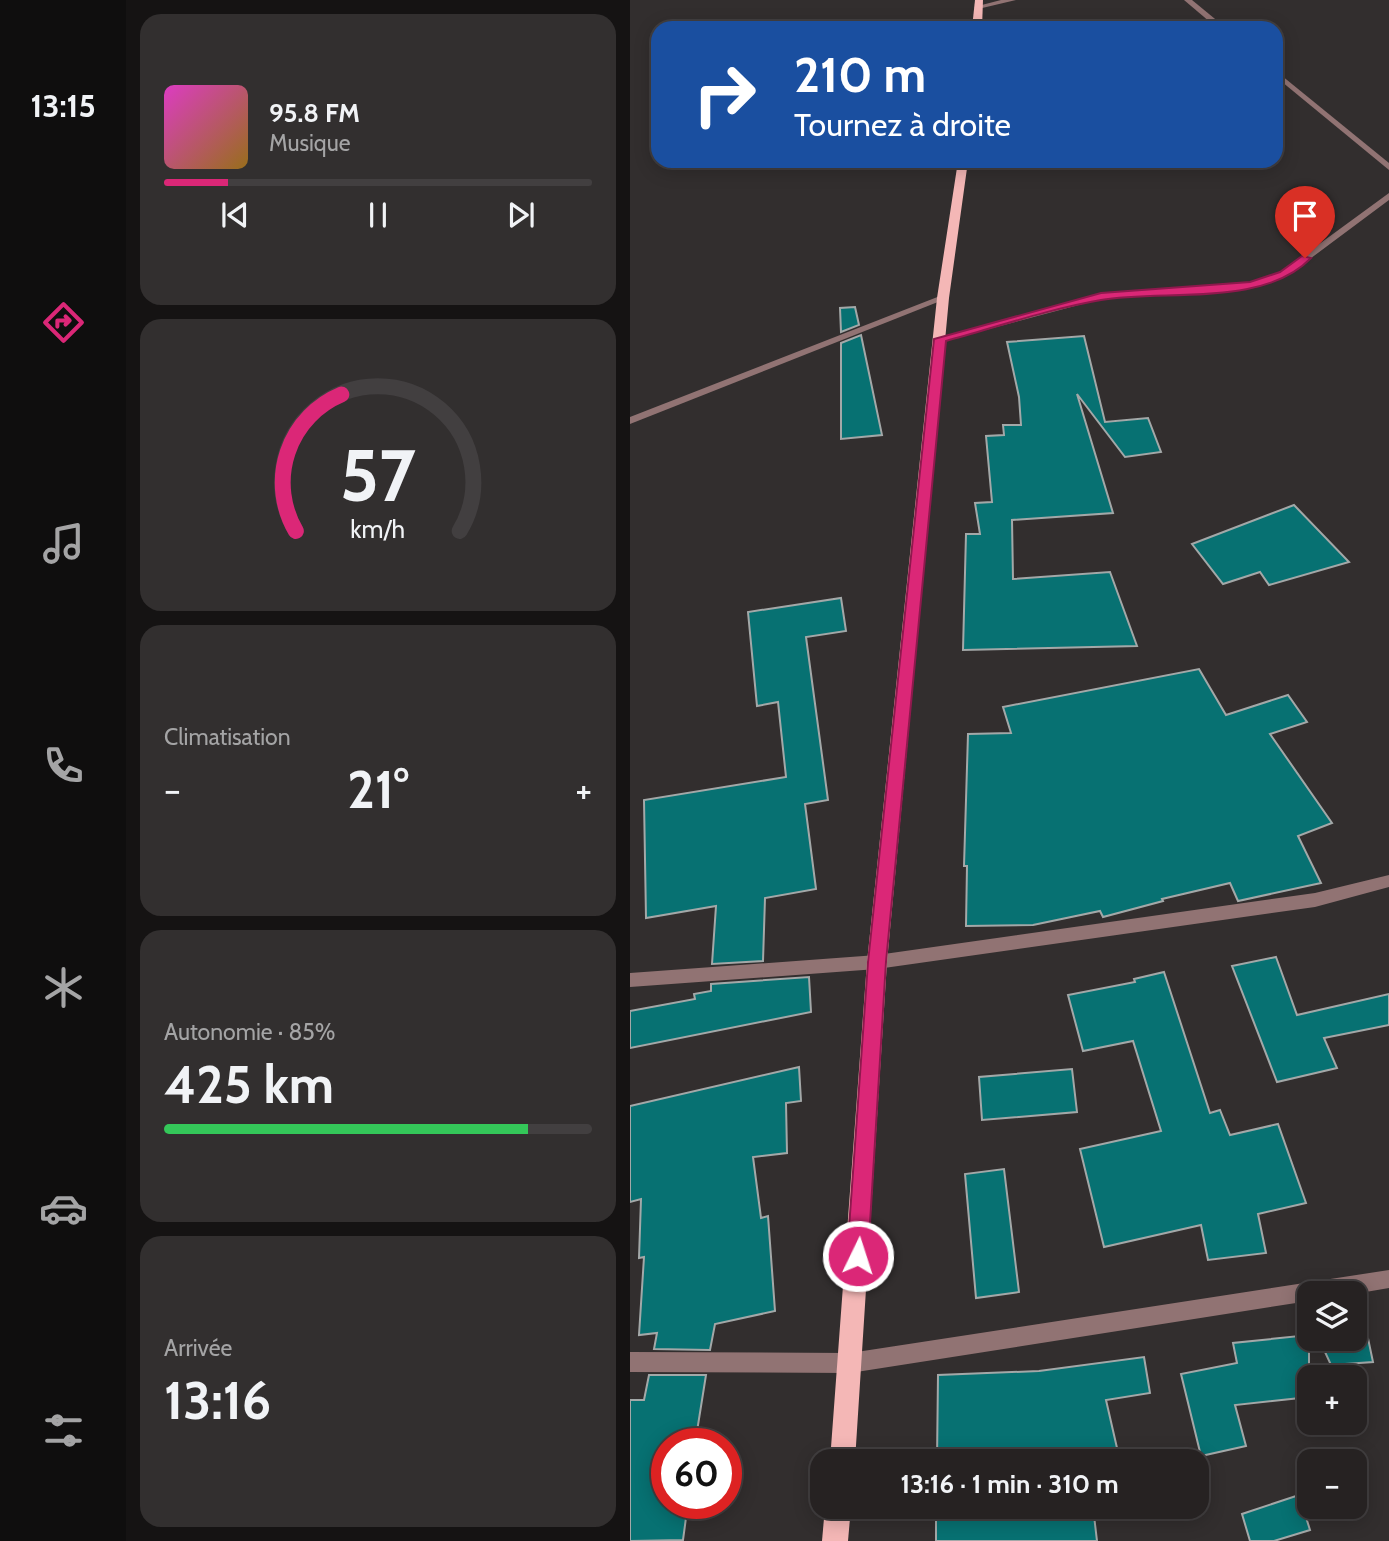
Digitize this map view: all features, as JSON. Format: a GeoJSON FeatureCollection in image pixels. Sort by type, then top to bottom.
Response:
{"type":"FeatureCollection","features":[{"type":"Feature","properties":{"kind":"main road"},"geometry":{"type":"LineString","coordinates":[[843,1449],[877,962],[943,298],[961,168]]}},
{"type":"Feature","properties":{"kind":"main road"},"geometry":{"type":"LineString","coordinates":[[835,1541],[837,1519]]}},
{"type":"Feature","properties":{"kind":"street"},"geometry":{"type":"LineString","coordinates":[[979,4],[1012,0]]}},
{"type":"Feature","properties":{"kind":"street"},"geometry":{"type":"LineString","coordinates":[[1188,0],[1214,21]]}},
{"type":"Feature","properties":{"kind":"street"},"geometry":{"type":"LineString","coordinates":[[1283,79],[1389,167]]}},
{"type":"Feature","properties":{"kind":"street"},"geometry":{"type":"LineString","coordinates":[[940,339],[1101,296],[1251,286],[1284,274],[1389,195]]}},
{"type":"Feature","properties":{"kind":"street"},"geometry":{"type":"LineString","coordinates":[[630,421],[943,298]]}},
{"type":"Feature","properties":{"kind":"street"},"geometry":{"type":"LineString","coordinates":[[630,980],[877,962],[1315,900],[1389,881]]}},
{"type":"Feature","properties":{"kind":"street"},"geometry":{"type":"LineString","coordinates":[[630,1362],[850,1363],[1389,1279]]}},
{"type":"Feature","properties":{"kind":"building"},"geometry":{"type":"Polygon","coordinates":[[[855,307],[859,325],[841,332],[840,308],[855,307]]]}},
{"type":"Feature","properties":{"kind":"building"},"geometry":{"type":"Polygon","coordinates":[[[861,335],[882,435],[841,439],[841,343],[861,335]]]}},
{"type":"Feature","properties":{"kind":"building"},"geometry":{"type":"Polygon","coordinates":[[[1084,336],[1105,422],[1148,418],[1161,452],[1125,457],[1077,394],[1113,513],[1012,520],[1013,579],[1110,572],[1137,646],[963,650],[966,534],[980,534],[975,503],[992,502],[986,436],[1004,435],[1003,425],[1021,425],[1019,397],[1007,342],[1084,336]]]}},
{"type":"Feature","properties":{"kind":"building"},"geometry":{"type":"Polygon","coordinates":[[[1294,505],[1349,562],[1269,585],[1260,572],[1223,584],[1192,544],[1294,505]]]}},
{"type":"Feature","properties":{"kind":"building"},"geometry":{"type":"Polygon","coordinates":[[[841,598],[846,631],[806,637],[828,800],[805,804],[816,889],[765,898],[763,961],[712,964],[716,906],[646,918],[644,800],[786,777],[778,702],[757,706],[748,612],[841,598]]]}},
{"type":"Feature","properties":{"kind":"building"},"geometry":{"type":"Polygon","coordinates":[[[1199,669],[1226,715],[1288,695],[1307,722],[1270,734],[1332,823],[1298,836],[1321,883],[1238,901],[1230,883],[1162,899],[1163,901],[1103,917],[1100,911],[1033,925],[966,926],[967,866],[964,866],[968,734],[1011,733],[1003,707],[1199,669]]]}},
{"type":"Feature","properties":{"kind":"building"},"geometry":{"type":"Polygon","coordinates":[[[1276,957],[1297,1015],[1389,994],[1389,1025],[1324,1038],[1337,1068],[1277,1082],[1232,966],[1276,957]]]}},
{"type":"Feature","properties":{"kind":"building"},"geometry":{"type":"Polygon","coordinates":[[[1164,972],[1210,1113],[1220,1110],[1230,1135],[1278,1124],[1306,1203],[1258,1214],[1266,1253],[1208,1260],[1201,1225],[1104,1247],[1080,1149],[1161,1131],[1133,1041],[1083,1051],[1068,995],[1135,982],[1134,979],[1164,972]]]}},
{"type":"Feature","properties":{"kind":"building"},"geometry":{"type":"Polygon","coordinates":[[[809,977],[811,1012],[630,1048],[630,1011],[695,999],[694,994],[711,991],[711,984],[809,977]]]}},
{"type":"Feature","properties":{"kind":"building"},"geometry":{"type":"Polygon","coordinates":[[[799,1067],[801,1101],[786,1103],[787,1153],[753,1157],[761,1218],[768,1216],[775,1311],[715,1324],[710,1350],[654,1349],[657,1333],[639,1335],[644,1257],[639,1258],[641,1199],[630,1202],[630,1106],[799,1067]]]}},
{"type":"Feature","properties":{"kind":"building"},"geometry":{"type":"Polygon","coordinates":[[[1072,1069],[1077,1112],[982,1120],[979,1077],[1072,1069]]]}},
{"type":"Feature","properties":{"kind":"building"},"geometry":{"type":"Polygon","coordinates":[[[1004,1169],[1019,1292],[976,1298],[965,1174],[1004,1169]]]}},
{"type":"Feature","properties":{"kind":"building"},"geometry":{"type":"Polygon","coordinates":[[[1367,1334],[1373,1362],[1331,1365],[1325,1351],[1367,1351],[1367,1334]]]}},
{"type":"Feature","properties":{"kind":"building"},"geometry":{"type":"Polygon","coordinates":[[[1297,1336],[1297,1351],[1309,1351],[1309,1365],[1297,1365],[1297,1398],[1235,1405],[1246,1446],[1209,1454],[1209,1449],[1199,1449],[1181,1374],[1237,1363],[1233,1343],[1297,1336]]]}},
{"type":"Feature","properties":{"kind":"building"},"geometry":{"type":"Polygon","coordinates":[[[1144,1357],[1150,1393],[1106,1400],[1117,1449],[937,1449],[938,1375],[1039,1371],[1144,1357]]]}},
{"type":"Feature","properties":{"kind":"building"},"geometry":{"type":"Polygon","coordinates":[[[649,1375],[706,1375],[698,1428],[651,1428],[651,1519],[686,1519],[683,1540],[630,1541],[630,1400],[644,1400],[649,1375]]]}},
{"type":"Feature","properties":{"kind":"building"},"geometry":{"type":"Polygon","coordinates":[[[1297,1496],[1297,1519],[1307,1519],[1310,1530],[1274,1541],[1250,1541],[1242,1514],[1297,1496]]]}},
{"type":"Feature","properties":{"kind":"building"},"geometry":{"type":"Polygon","coordinates":[[[936,1519],[1094,1519],[1097,1541],[936,1541],[936,1519]]]}},
{"type":"Feature","properties":{"kind":"route"},"geometry":{"type":"LineString","coordinates":[[858,1256],[877,962],[940,339],[1101,296],[1251,286],[1284,274],[1305,258]]}}]}
